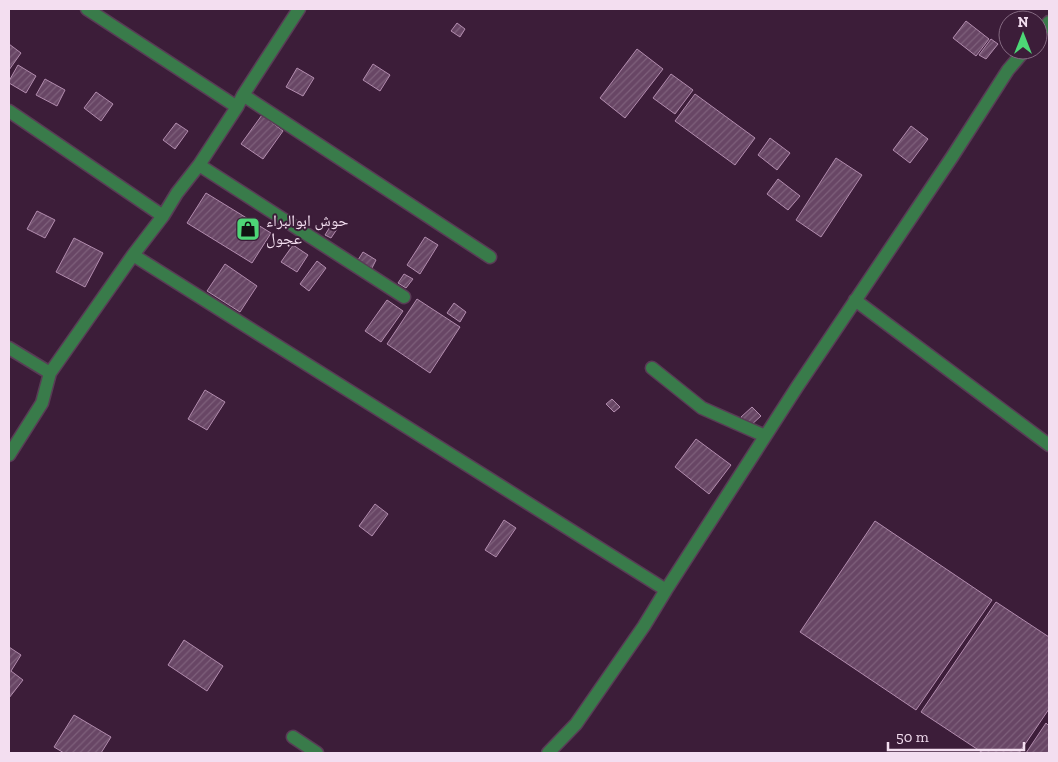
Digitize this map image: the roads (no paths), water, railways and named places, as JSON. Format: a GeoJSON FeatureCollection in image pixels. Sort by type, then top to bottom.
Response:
{"type":"FeatureCollection","features":[{"type":"Feature","properties":{"kind":"street"},"geometry":{"type":"LineString","coordinates":[[87,9],[237,107]]}},
{"type":"Feature","properties":{"kind":"street"},"geometry":{"type":"LineString","coordinates":[[9,455],[42,403],[50,373],[132,255],[163,216],[177,192],[198,165],[237,107],[242,95],[298,9]]}},
{"type":"Feature","properties":{"kind":"street"},"geometry":{"type":"LineString","coordinates":[[548,753],[576,724],[644,626],[797,387],[1016,60]]}},
{"type":"Feature","properties":{"kind":"street"},"geometry":{"type":"LineString","coordinates":[[242,95],[490,257]]}},
{"type":"Feature","properties":{"kind":"street"},"geometry":{"type":"LineString","coordinates":[[9,111],[163,216]]}},
{"type":"Feature","properties":{"kind":"street"},"geometry":{"type":"LineString","coordinates":[[198,165],[404,296]]}},
{"type":"Feature","properties":{"kind":"street"},"geometry":{"type":"LineString","coordinates":[[132,255],[666,590]]}},
{"type":"Feature","properties":{"kind":"street"},"geometry":{"type":"LineString","coordinates":[[855,300],[1049,445]]}},
{"type":"Feature","properties":{"kind":"street"},"geometry":{"type":"LineString","coordinates":[[9,348],[50,373]]}},
{"type":"Feature","properties":{"kind":"street"},"geometry":{"type":"LineString","coordinates":[[652,368],[702,408],[765,436]]}},
{"type":"Feature","properties":{"kind":"street"},"geometry":{"type":"LineString","coordinates":[[293,737],[317,753]]}},
{"type":"Feature","properties":{"kind":"place","name":"حوش ابوالبراء عجول"},"geometry":{"type":"Point","coordinates":[248,229]}}]}
